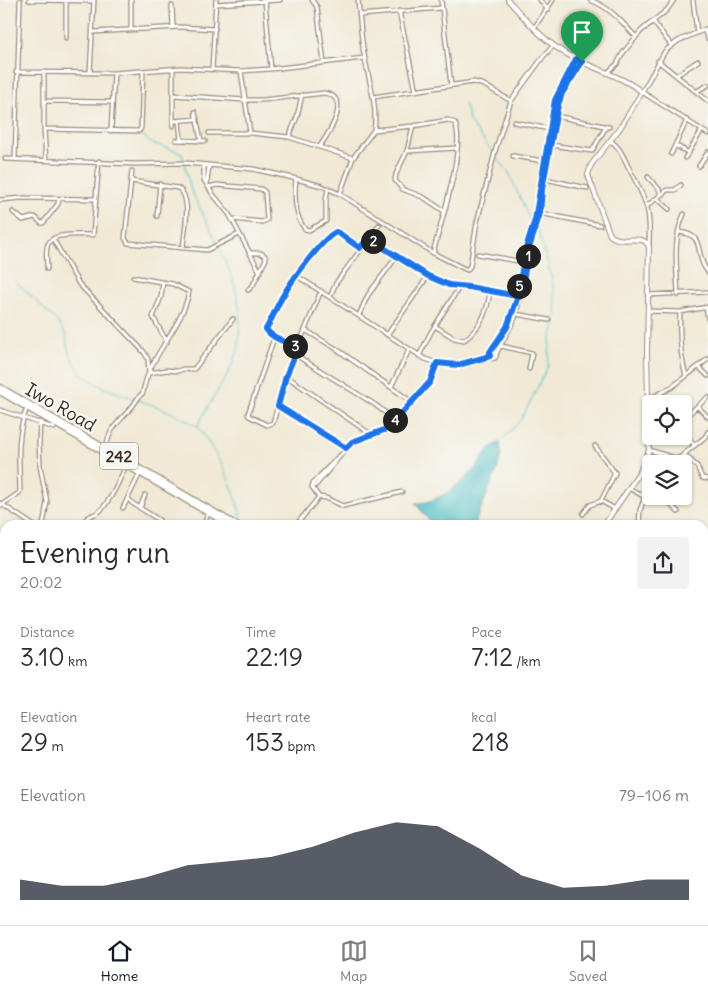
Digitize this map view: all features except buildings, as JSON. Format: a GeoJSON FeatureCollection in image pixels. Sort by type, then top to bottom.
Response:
{"type":"FeatureCollection","features":[{"type":"Feature","properties":{"kind":"main road","name":"Iwo Road"},"geometry":{"type":"LineString","coordinates":[[0,387],[106,449],[220,520]]}},
{"type":"Feature","properties":{"kind":"main road","name":"Iwo Road"},"geometry":{"type":"LineString","coordinates":[[0,392],[140,473],[228,520]]}},
{"type":"Feature","properties":{"kind":"street"},"geometry":{"type":"LineString","coordinates":[[15,159],[16,72],[20,0]]}},
{"type":"Feature","properties":{"kind":"street"},"geometry":{"type":"LineString","coordinates":[[29,0],[94,1],[90,73]]}},
{"type":"Feature","properties":{"kind":"street"},"geometry":{"type":"LineString","coordinates":[[131,0],[131,30]]}},
{"type":"Feature","properties":{"kind":"street"},"geometry":{"type":"LineString","coordinates":[[212,68],[216,2],[280,0]]}},
{"type":"Feature","properties":{"kind":"street"},"geometry":{"type":"LineString","coordinates":[[312,0],[317,6],[324,63]]}},
{"type":"Feature","properties":{"kind":"street"},"geometry":{"type":"LineString","coordinates":[[340,194],[353,158],[374,130],[372,98],[364,58],[358,0]]}},
{"type":"Feature","properties":{"kind":"street"},"geometry":{"type":"LineString","coordinates":[[441,0],[451,85]]}},
{"type":"Feature","properties":{"kind":"street"},"geometry":{"type":"LineString","coordinates":[[508,0],[553,46],[642,92],[708,134]]}},
{"type":"Feature","properties":{"kind":"street"},"geometry":{"type":"LineString","coordinates":[[540,0],[548,10]]}},
{"type":"Feature","properties":{"kind":"street"},"geometry":{"type":"LineString","coordinates":[[534,28],[553,0]]}},
{"type":"Feature","properties":{"kind":"street"},"geometry":{"type":"LineString","coordinates":[[590,0],[620,19],[636,38]]}},
{"type":"Feature","properties":{"kind":"street"},"geometry":{"type":"LineString","coordinates":[[607,73],[617,64],[623,53],[636,38],[672,6],[674,0]]}},
{"type":"Feature","properties":{"kind":"street"},"geometry":{"type":"LineString","coordinates":[[693,0],[696,33]]}},
{"type":"Feature","properties":{"kind":"street"},"geometry":{"type":"LineString","coordinates":[[266,1],[271,70]]}},
{"type":"Feature","properties":{"kind":"street"},"geometry":{"type":"LineString","coordinates":[[66,2],[66,38]]}},
{"type":"Feature","properties":{"kind":"street"},"geometry":{"type":"LineString","coordinates":[[172,6],[173,27]]}},
{"type":"Feature","properties":{"kind":"street"},"geometry":{"type":"LineString","coordinates":[[360,15],[441,8]]}},
{"type":"Feature","properties":{"kind":"street"},"geometry":{"type":"LineString","coordinates":[[399,11],[416,91]]}},
{"type":"Feature","properties":{"kind":"street"},"geometry":{"type":"LineString","coordinates":[[538,212],[544,161],[555,100],[589,19]]}},
{"type":"Feature","properties":{"kind":"street"},"geometry":{"type":"LineString","coordinates":[[653,21],[671,45]]}},
{"type":"Feature","properties":{"kind":"street"},"geometry":{"type":"LineString","coordinates":[[93,32],[173,27],[215,29]]}},
{"type":"Feature","properties":{"kind":"street"},"geometry":{"type":"LineString","coordinates":[[649,244],[644,240],[621,240],[612,237],[606,227],[589,182],[589,168],[611,141],[632,109],[658,60],[671,45],[708,28]]}},
{"type":"Feature","properties":{"kind":"street"},"geometry":{"type":"LineString","coordinates":[[704,30],[708,39]]}},
{"type":"Feature","properties":{"kind":"street"},"geometry":{"type":"LineString","coordinates":[[5,159],[99,161],[134,164],[185,163],[253,169],[328,188],[433,253],[464,269],[469,268],[496,148],[511,100],[542,57],[553,46]]}},
{"type":"Feature","properties":{"kind":"street"},"geometry":{"type":"LineString","coordinates":[[16,72],[114,73],[212,68],[241,71],[271,70],[364,58]]}},
{"type":"Feature","properties":{"kind":"street"},"geometry":{"type":"LineString","coordinates":[[658,60],[708,101]]}},
{"type":"Feature","properties":{"kind":"street"},"geometry":{"type":"LineString","coordinates":[[677,75],[698,61]]}},
{"type":"Feature","properties":{"kind":"street"},"geometry":{"type":"LineString","coordinates":[[297,276],[419,356],[437,363],[458,365],[490,356],[493,358],[501,346],[516,314],[525,262],[538,212],[562,93],[582,62]]}},
{"type":"Feature","properties":{"kind":"street"},"geometry":{"type":"LineString","coordinates":[[173,69],[173,126]]}},
{"type":"Feature","properties":{"kind":"street"},"geometry":{"type":"LineString","coordinates":[[241,71],[250,133]]}},
{"type":"Feature","properties":{"kind":"street"},"geometry":{"type":"LineString","coordinates":[[44,129],[136,132],[140,130],[143,72]]}},
{"type":"Feature","properties":{"kind":"street"},"geometry":{"type":"LineString","coordinates":[[44,73],[46,160]]}},
{"type":"Feature","properties":{"kind":"street"},"geometry":{"type":"LineString","coordinates":[[111,131],[114,73]]}},
{"type":"Feature","properties":{"kind":"street"},"geometry":{"type":"LineString","coordinates":[[372,98],[466,82],[480,83],[511,100]]}},
{"type":"Feature","properties":{"kind":"street"},"geometry":{"type":"LineString","coordinates":[[696,91],[708,85]]}},
{"type":"Feature","properties":{"kind":"street"},"geometry":{"type":"LineString","coordinates":[[174,95],[244,100],[331,94],[335,96],[338,106],[334,122],[320,146]]}},
{"type":"Feature","properties":{"kind":"street"},"geometry":{"type":"LineString","coordinates":[[289,137],[297,117],[302,95]]}},
{"type":"Feature","properties":{"kind":"street"},"geometry":{"type":"LineString","coordinates":[[45,101],[112,102]]}},
{"type":"Feature","properties":{"kind":"street"},"geometry":{"type":"LineString","coordinates":[[179,121],[178,140],[203,141],[195,112]]}},
{"type":"Feature","properties":{"kind":"street"},"geometry":{"type":"LineString","coordinates":[[551,145],[592,151],[608,127],[556,116]]}},
{"type":"Feature","properties":{"kind":"street"},"geometry":{"type":"LineString","coordinates":[[174,121],[197,119]]}},
{"type":"Feature","properties":{"kind":"street"},"geometry":{"type":"LineString","coordinates":[[671,154],[687,120]]}},
{"type":"Feature","properties":{"kind":"street"},"geometry":{"type":"LineString","coordinates":[[374,130],[452,121],[457,127],[457,148],[444,212],[433,253]]}},
{"type":"Feature","properties":{"kind":"street"},"geometry":{"type":"LineString","coordinates":[[514,122],[550,129]]}},
{"type":"Feature","properties":{"kind":"street"},"geometry":{"type":"LineString","coordinates":[[413,126],[408,150],[395,180],[402,189],[422,197],[444,212]]}},
{"type":"Feature","properties":{"kind":"street"},"geometry":{"type":"LineString","coordinates":[[685,158],[702,130]]}},
{"type":"Feature","properties":{"kind":"street"},"geometry":{"type":"LineString","coordinates":[[209,133],[250,133],[289,137],[353,158]]}},
{"type":"Feature","properties":{"kind":"street"},"geometry":{"type":"LineString","coordinates":[[611,141],[619,148],[642,192],[647,206],[650,225],[647,395]]}},
{"type":"Feature","properties":{"kind":"street"},"geometry":{"type":"LineString","coordinates":[[674,145],[689,153]]}},
{"type":"Feature","properties":{"kind":"street"},"geometry":{"type":"LineString","coordinates":[[408,150],[457,148]]}},
{"type":"Feature","properties":{"kind":"street"},"geometry":{"type":"LineString","coordinates":[[699,166],[708,152]]}},
{"type":"Feature","properties":{"kind":"street"},"geometry":{"type":"LineString","coordinates":[[513,156],[544,161]]}},
{"type":"Feature","properties":{"kind":"street"},"geometry":{"type":"LineString","coordinates":[[47,269],[48,245],[52,239],[61,236],[93,235],[99,161]]}},
{"type":"Feature","properties":{"kind":"street"},"geometry":{"type":"LineString","coordinates":[[204,165],[204,180],[225,207],[260,272]]}},
{"type":"Feature","properties":{"kind":"street"},"geometry":{"type":"LineString","coordinates":[[207,185],[210,165]]}},
{"type":"Feature","properties":{"kind":"street"},"geometry":{"type":"LineString","coordinates":[[132,171],[125,238],[127,242],[207,250],[217,247],[239,234]]}},
{"type":"Feature","properties":{"kind":"street"},"geometry":{"type":"LineString","coordinates":[[204,172],[209,172]]}},
{"type":"Feature","properties":{"kind":"street"},"geometry":{"type":"LineString","coordinates":[[648,177],[661,195]]}},
{"type":"Feature","properties":{"kind":"street"},"geometry":{"type":"LineString","coordinates":[[545,179],[587,188]]}},
{"type":"Feature","properties":{"kind":"street"},"geometry":{"type":"LineString","coordinates":[[296,180],[299,222],[305,229],[309,230],[327,220],[326,199],[328,188]]}},
{"type":"Feature","properties":{"kind":"street"},"geometry":{"type":"LineString","coordinates":[[131,181],[160,184],[178,188],[183,192],[186,198],[183,248]]}},
{"type":"Feature","properties":{"kind":"street"},"geometry":{"type":"LineString","coordinates":[[157,216],[160,184]]}},
{"type":"Feature","properties":{"kind":"street"},"geometry":{"type":"LineString","coordinates":[[207,185],[264,191],[267,220],[262,222],[232,219]]}},
{"type":"Feature","properties":{"kind":"street"},"geometry":{"type":"LineString","coordinates":[[647,206],[667,190],[675,190],[681,185]]}},
{"type":"Feature","properties":{"kind":"street"},"geometry":{"type":"LineString","coordinates":[[0,200],[22,198],[95,200]]}},
{"type":"Feature","properties":{"kind":"street"},"geometry":{"type":"LineString","coordinates":[[657,198],[668,209]]}},
{"type":"Feature","properties":{"kind":"street"},"geometry":{"type":"LineString","coordinates":[[13,212],[23,220],[35,218],[43,223],[58,204],[59,199]]}},
{"type":"Feature","properties":{"kind":"street"},"geometry":{"type":"LineString","coordinates":[[538,212],[600,225]]}},
{"type":"Feature","properties":{"kind":"street"},"geometry":{"type":"LineString","coordinates":[[678,295],[676,241],[684,214]]}},
{"type":"Feature","properties":{"kind":"street"},"geometry":{"type":"LineString","coordinates":[[330,296],[336,283],[360,248],[379,225]]}},
{"type":"Feature","properties":{"kind":"street"},"geometry":{"type":"LineString","coordinates":[[678,232],[686,232],[694,236],[698,243],[704,268],[708,272]]}},
{"type":"Feature","properties":{"kind":"street"},"geometry":{"type":"LineString","coordinates":[[298,347],[274,336],[266,329],[284,294],[324,241],[333,233],[340,234],[360,248]]}},
{"type":"Feature","properties":{"kind":"street"},"geometry":{"type":"LineString","coordinates":[[368,238],[428,276],[449,285],[519,297]]}},
{"type":"Feature","properties":{"kind":"street"},"geometry":{"type":"LineString","coordinates":[[52,239],[79,284],[144,352],[148,359],[149,373]]}},
{"type":"Feature","properties":{"kind":"street"},"geometry":{"type":"LineString","coordinates":[[248,290],[260,272],[266,256],[261,253],[249,253]]}},
{"type":"Feature","properties":{"kind":"street"},"geometry":{"type":"LineString","coordinates":[[478,254],[525,262]]}},
{"type":"Feature","properties":{"kind":"street"},"geometry":{"type":"LineString","coordinates":[[359,315],[368,295],[397,256]]}},
{"type":"Feature","properties":{"kind":"street"},"geometry":{"type":"LineString","coordinates":[[387,335],[428,276]]}},
{"type":"Feature","properties":{"kind":"street"},"geometry":{"type":"LineString","coordinates":[[106,449],[107,438],[112,428],[132,407],[138,396],[144,393],[144,382],[188,300],[189,292],[173,284],[133,277]]}},
{"type":"Feature","properties":{"kind":"street"},"geometry":{"type":"LineString","coordinates":[[163,282],[161,297],[153,317],[167,342]]}},
{"type":"Feature","properties":{"kind":"street"},"geometry":{"type":"LineString","coordinates":[[419,356],[460,286]]}},
{"type":"Feature","properties":{"kind":"street"},"geometry":{"type":"LineString","coordinates":[[274,336],[248,414],[270,426],[273,423],[294,354],[321,291]]}},
{"type":"Feature","properties":{"kind":"street"},"geometry":{"type":"LineString","coordinates":[[435,326],[454,338],[461,341],[464,340],[472,334],[486,312],[490,291]]}},
{"type":"Feature","properties":{"kind":"street"},"geometry":{"type":"LineString","coordinates":[[648,295],[708,292]]}},
{"type":"Feature","properties":{"kind":"street"},"geometry":{"type":"LineString","coordinates":[[490,356],[490,352],[492,352],[507,327],[519,297]]}},
{"type":"Feature","properties":{"kind":"street"},"geometry":{"type":"LineString","coordinates":[[648,311],[680,312],[707,308],[708,319]]}},
{"type":"Feature","properties":{"kind":"street"},"geometry":{"type":"LineString","coordinates":[[680,312],[680,338],[686,376]]}},
{"type":"Feature","properties":{"kind":"street"},"geometry":{"type":"LineString","coordinates":[[516,314],[549,320]]}},
{"type":"Feature","properties":{"kind":"street"},"geometry":{"type":"LineString","coordinates":[[149,373],[168,370],[178,372],[183,369],[194,369],[233,319]]}},
{"type":"Feature","properties":{"kind":"street"},"geometry":{"type":"LineString","coordinates":[[305,330],[412,402]]}},
{"type":"Feature","properties":{"kind":"street"},"geometry":{"type":"LineString","coordinates":[[501,346],[532,352],[529,369]]}},
{"type":"Feature","properties":{"kind":"street"},"geometry":{"type":"LineString","coordinates":[[390,387],[409,350]]}},
{"type":"Feature","properties":{"kind":"street"},"geometry":{"type":"LineString","coordinates":[[492,352],[496,354]]}},
{"type":"Feature","properties":{"kind":"street"},"geometry":{"type":"LineString","coordinates":[[294,354],[374,404],[395,420]]}},
{"type":"Feature","properties":{"kind":"street"},"geometry":{"type":"LineString","coordinates":[[659,394],[672,387],[708,359]]}},
{"type":"Feature","properties":{"kind":"street"},"geometry":{"type":"LineString","coordinates":[[402,492],[343,506],[319,497],[312,487],[352,442],[388,428],[430,382],[437,363]]}},
{"type":"Feature","properties":{"kind":"street"},"geometry":{"type":"LineString","coordinates":[[699,366],[708,376]]}},
{"type":"Feature","properties":{"kind":"street"},"geometry":{"type":"LineString","coordinates":[[286,376],[372,435]]}},
{"type":"Feature","properties":{"kind":"street"},"geometry":{"type":"LineString","coordinates":[[692,412],[708,397]]}},
{"type":"Feature","properties":{"kind":"street"},"geometry":{"type":"LineString","coordinates":[[278,406],[346,448]]}},
{"type":"Feature","properties":{"kind":"street"},"geometry":{"type":"LineString","coordinates":[[25,520],[1,504],[20,490],[19,440],[23,416],[27,407]]}},
{"type":"Feature","properties":{"kind":"street"},"geometry":{"type":"LineString","coordinates":[[698,407],[708,417]]}},
{"type":"Feature","properties":{"kind":"street"},"geometry":{"type":"LineString","coordinates":[[0,410],[23,416],[54,428]]}},
{"type":"Feature","properties":{"kind":"street"},"geometry":{"type":"LineString","coordinates":[[40,422],[40,466],[47,502],[44,520]]}},
{"type":"Feature","properties":{"kind":"street"},"geometry":{"type":"LineString","coordinates":[[685,455],[708,432]]}},
{"type":"Feature","properties":{"kind":"street"},"geometry":{"type":"LineString","coordinates":[[607,520],[642,467],[649,450],[649,445]]}},
{"type":"Feature","properties":{"kind":"street"},"geometry":{"type":"LineString","coordinates":[[582,514],[590,505],[601,501],[615,473],[594,446]]}},
{"type":"Feature","properties":{"kind":"street"},"geometry":{"type":"LineString","coordinates":[[649,450],[664,455]]}},
{"type":"Feature","properties":{"kind":"street"},"geometry":{"type":"LineString","coordinates":[[692,461],[696,464],[702,478],[708,479]]}},
{"type":"Feature","properties":{"kind":"street"},"geometry":{"type":"LineString","coordinates":[[86,520],[89,515],[98,512],[106,503],[127,465]]}},
{"type":"Feature","properties":{"kind":"street"},"geometry":{"type":"LineString","coordinates":[[123,508],[140,473]]}},
{"type":"Feature","properties":{"kind":"street"},"geometry":{"type":"LineString","coordinates":[[629,488],[642,495]]}},
{"type":"Feature","properties":{"kind":"street"},"geometry":{"type":"LineString","coordinates":[[140,508],[146,495]]}},
{"type":"Feature","properties":{"kind":"street"},"geometry":{"type":"LineString","coordinates":[[300,520],[319,497]]}},
{"type":"Feature","properties":{"kind":"street"},"geometry":{"type":"LineString","coordinates":[[128,498],[159,520]]}},
{"type":"Feature","properties":{"kind":"street"},"geometry":{"type":"LineString","coordinates":[[601,501],[615,509]]}},
{"type":"Feature","properties":{"kind":"street"},"geometry":{"type":"LineString","coordinates":[[639,520],[642,505]]}},
{"type":"Feature","properties":{"kind":"street"},"geometry":{"type":"LineString","coordinates":[[671,505],[678,512]]}},
{"type":"Feature","properties":{"kind":"street"},"geometry":{"type":"LineString","coordinates":[[206,520],[208,513]]}},
{"type":"Feature","properties":{"kind":"street"},"geometry":{"type":"LineString","coordinates":[[666,925],[671,925]]}},
{"type":"Feature","properties":{"kind":"water"},"geometry":{"type":"Polygon","coordinates":[[[500,442],[501,455],[497,470],[476,520],[429,520],[415,503],[430,501],[451,490],[479,464],[495,444],[500,442]]]}},
{"type":"Feature","properties":{"kind":"waterway"},"geometry":{"type":"LineString","coordinates":[[464,103],[470,123],[509,173],[532,225]]}},
{"type":"Feature","properties":{"kind":"waterway"},"geometry":{"type":"LineString","coordinates":[[139,131],[149,142],[182,153],[191,190],[217,243]]}},
{"type":"Feature","properties":{"kind":"waterway"},"geometry":{"type":"LineString","coordinates":[[500,442],[521,420],[548,366],[550,343],[557,315],[552,279],[538,230]]}},
{"type":"Feature","properties":{"kind":"waterway"},"geometry":{"type":"LineString","coordinates":[[218,247],[236,290],[240,312],[239,346],[228,373],[198,426],[226,473],[241,520]]}},
{"type":"Feature","properties":{"kind":"waterway"},"geometry":{"type":"LineString","coordinates":[[14,280],[56,320],[66,334],[71,357],[82,375],[104,388],[164,409],[198,426]]}},
{"type":"Feature","properties":{"kind":"route"},"geometry":{"type":"LineString","coordinates":[[582,62],[562,93],[558,105],[542,189],[540,213],[529,248],[520,297],[517,296],[469,287],[449,285],[428,276],[368,238],[360,248],[340,234],[333,233],[324,241],[294,278],[266,329],[274,336],[298,347],[286,376],[278,406],[346,448],[352,442],[384,430],[392,424],[430,382],[437,363],[458,365],[490,356],[490,352],[492,352],[507,327],[517,299],[517,296],[527,245],[535,220],[555,100],[576,59],[582,62]]}}]}
